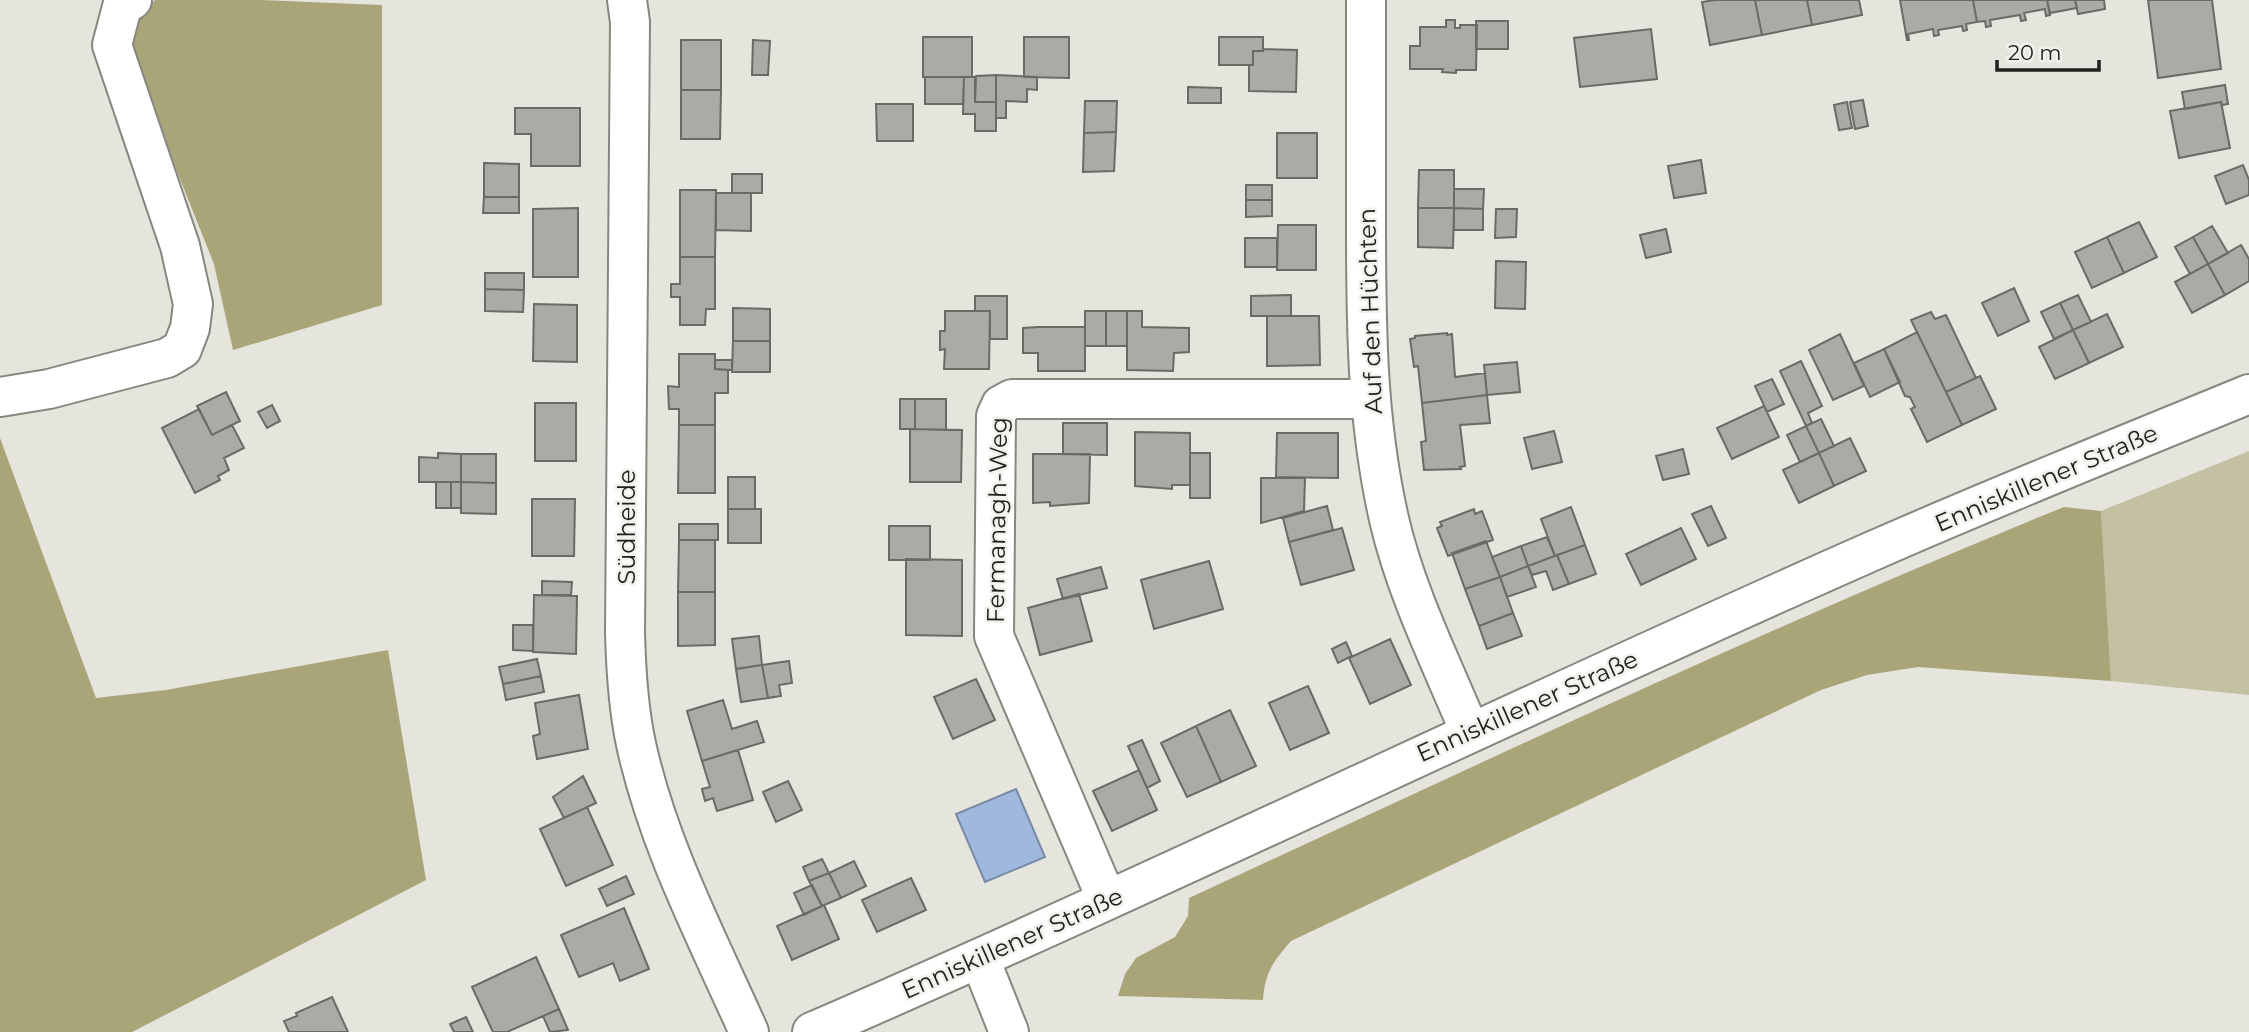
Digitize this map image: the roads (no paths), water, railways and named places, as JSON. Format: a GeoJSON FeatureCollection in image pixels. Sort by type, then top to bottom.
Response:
{"type":"FeatureCollection","features":[{"type":"Feature","properties":{"kind":"street"},"geometry":{"type":"LineString","coordinates":[[0,397],[49,389],[167,358],[182,349],[190,328],[193,304],[180,246],[112,45],[122,7],[132,0]]}},
{"type":"Feature","properties":{"kind":"street","name":"Südheide"},"geometry":{"type":"LineString","coordinates":[[627,0],[630,22],[625,633],[627,687],[636,745],[655,812],[673,862],[749,1032]]}},
{"type":"Feature","properties":{"kind":"street","name":"Auf den Hüchten"},"geometry":{"type":"LineString","coordinates":[[1366,0],[1366,317],[1370,399],[1387,505],[1400,558],[1470,732]]}},
{"type":"Feature","properties":{"kind":"street","name":"Enniskillener Straße"},"geometry":{"type":"LineString","coordinates":[[812,1032],[980,959],[1470,732],[1879,548],[2249,394]]}},
{"type":"Feature","properties":{"kind":"street","name":"Fermanagh-Weg"},"geometry":{"type":"LineString","coordinates":[[1107,900],[994,636],[996,416],[1000,405],[1012,399],[1370,399]]}},
{"type":"Feature","properties":{"kind":"street"},"geometry":{"type":"LineString","coordinates":[[980,959],[1009,1032]]}},
{"type":"Feature","properties":{"kind":"water"},"geometry":{"type":"Polygon","coordinates":[[[1016,789],[1045,857],[985,882],[956,814],[1016,789]]]}}]}
